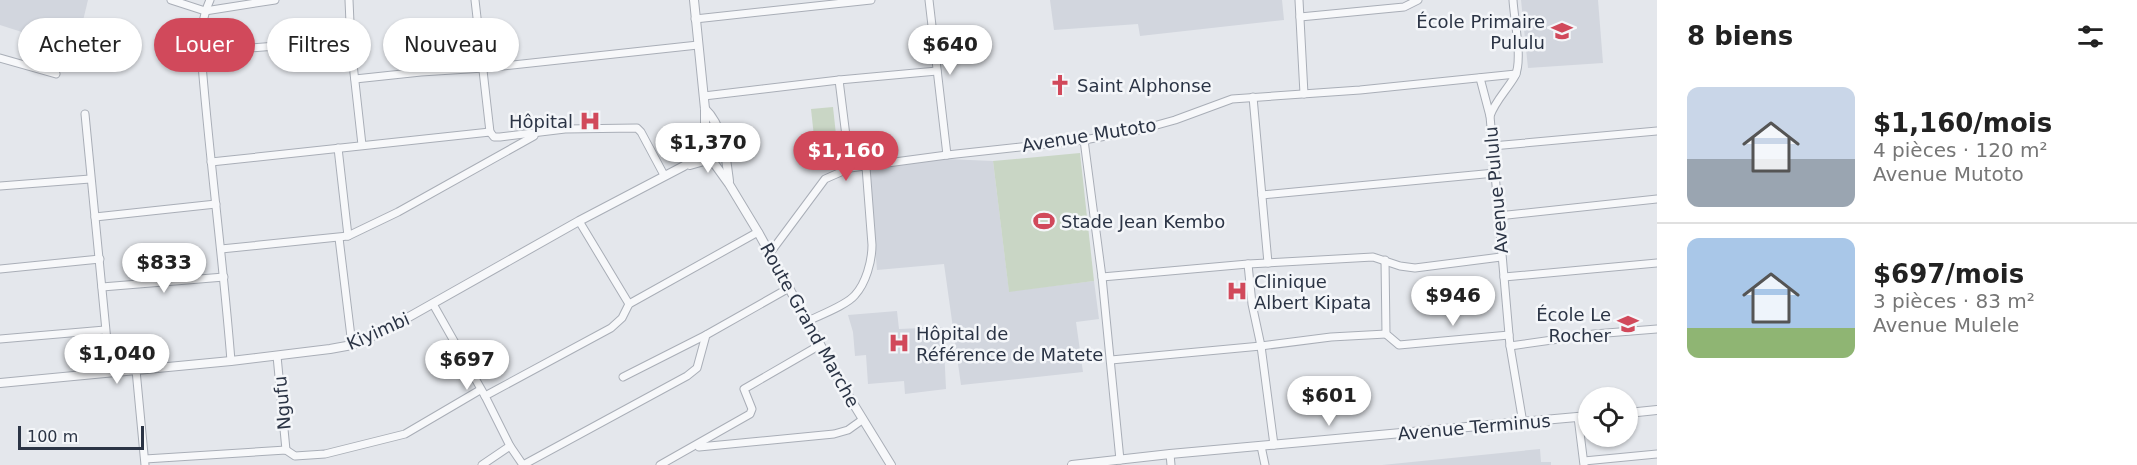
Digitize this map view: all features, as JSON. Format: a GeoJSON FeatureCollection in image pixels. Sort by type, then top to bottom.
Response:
{"type":"FeatureCollection","features":[{"type":"Feature","properties":{"kind":"street"},"geometry":{"type":"LineString","coordinates":[[171,0],[205,10],[275,0]]}},
{"type":"Feature","properties":{"kind":"street"},"geometry":{"type":"LineString","coordinates":[[204,18],[210,0]]}},
{"type":"Feature","properties":{"kind":"street"},"geometry":{"type":"LineString","coordinates":[[349,0],[350,18]]}},
{"type":"Feature","properties":{"kind":"street"},"geometry":{"type":"LineString","coordinates":[[475,0],[477,18]]}},
{"type":"Feature","properties":{"kind":"street","name":"Route Grand Marche"},"geometry":{"type":"LineString","coordinates":[[694,0],[705,108],[704,127],[711,159],[758,232],[862,420],[891,465]]}},
{"type":"Feature","properties":{"kind":"street"},"geometry":{"type":"LineString","coordinates":[[695,19],[871,0]]}},
{"type":"Feature","properties":{"kind":"street"},"geometry":{"type":"LineString","coordinates":[[929,0],[947,155]]}},
{"type":"Feature","properties":{"kind":"street"},"geometry":{"type":"LineString","coordinates":[[1299,0],[1304,94]]}},
{"type":"Feature","properties":{"kind":"street"},"geometry":{"type":"LineString","coordinates":[[1300,17],[1404,7],[1418,0]]}},
{"type":"Feature","properties":{"kind":"street"},"geometry":{"type":"LineString","coordinates":[[1513,0],[1518,57],[1516,74]]}},
{"type":"Feature","properties":{"kind":"street"},"geometry":{"type":"LineString","coordinates":[[519,64],[698,45]]}},
{"type":"Feature","properties":{"kind":"street"},"geometry":{"type":"LineString","coordinates":[[0,58],[56,74]]}},
{"type":"Feature","properties":{"kind":"street"},"geometry":{"type":"LineString","coordinates":[[704,96],[937,71]]}},
{"type":"Feature","properties":{"kind":"street"},"geometry":{"type":"LineString","coordinates":[[203,72],[231,362]]}},
{"type":"Feature","properties":{"kind":"street"},"geometry":{"type":"LineString","coordinates":[[354,72],[362,145]]}},
{"type":"Feature","properties":{"kind":"street"},"geometry":{"type":"LineString","coordinates":[[355,79],[421,72]]}},
{"type":"Feature","properties":{"kind":"street"},"geometry":{"type":"LineString","coordinates":[[484,72],[490,132],[494,137],[565,129],[637,128],[664,176]]}},
{"type":"Feature","properties":{"kind":"street","name":"Avenue Mutoto"},"geometry":{"type":"LineString","coordinates":[[770,253],[825,179],[850,168],[1084,140],[1139,130],[1175,120],[1232,99],[1516,74]]}},
{"type":"Feature","properties":{"kind":"street","name":"Avenue Pululu"},"geometry":{"type":"LineString","coordinates":[[1516,74],[1492,109],[1490,116],[1510,346],[1523,423]]}},
{"type":"Feature","properties":{"kind":"street"},"geometry":{"type":"LineString","coordinates":[[1480,78],[1490,116]]}},
{"type":"Feature","properties":{"kind":"street"},"geometry":{"type":"LineString","coordinates":[[839,80],[850,168]]}},
{"type":"Feature","properties":{"kind":"street"},"geometry":{"type":"LineString","coordinates":[[1252,97],[1268,262]]}},
{"type":"Feature","properties":{"kind":"street","name":"Route Grand Marche"},"geometry":{"type":"LineString","coordinates":[[705,108],[715,119],[725,155],[729,184]]}},
{"type":"Feature","properties":{"kind":"street"},"geometry":{"type":"LineString","coordinates":[[85,114],[110,372]]}},
{"type":"Feature","properties":{"kind":"street"},"geometry":{"type":"LineString","coordinates":[[1492,146],[1657,131]]}},
{"type":"Feature","properties":{"kind":"street"},"geometry":{"type":"LineString","coordinates":[[211,162],[490,132]]}},
{"type":"Feature","properties":{"kind":"street"},"geometry":{"type":"LineString","coordinates":[[221,249],[348,236],[398,212],[539,133]]}},
{"type":"Feature","properties":{"kind":"street","name":"Kiyimbi"},"geometry":{"type":"LineString","coordinates":[[0,383],[231,362],[352,345],[384,331],[579,221],[684,166],[721,140]]}},
{"type":"Feature","properties":{"kind":"street"},"geometry":{"type":"LineString","coordinates":[[1084,140],[1102,277],[1120,460]]}},
{"type":"Feature","properties":{"kind":"street"},"geometry":{"type":"LineString","coordinates":[[338,148],[348,236]]}},
{"type":"Feature","properties":{"kind":"street","name":"Kiyimbi"},"geometry":{"type":"LineString","coordinates":[[684,166],[725,155]]}},
{"type":"Feature","properties":{"kind":"street"},"geometry":{"type":"LineString","coordinates":[[808,321],[855,296],[868,271],[872,245],[866,167]]}},
{"type":"Feature","properties":{"kind":"street"},"geometry":{"type":"LineString","coordinates":[[1262,195],[1495,173]]}},
{"type":"Feature","properties":{"kind":"street"},"geometry":{"type":"LineString","coordinates":[[0,186],[90,179]]}},
{"type":"Feature","properties":{"kind":"street"},"geometry":{"type":"LineString","coordinates":[[1498,216],[1657,199]]}},
{"type":"Feature","properties":{"kind":"street"},"geometry":{"type":"LineString","coordinates":[[94,217],[216,204]]}},
{"type":"Feature","properties":{"kind":"street"},"geometry":{"type":"LineString","coordinates":[[579,221],[629,304]]}},
{"type":"Feature","properties":{"kind":"street"},"geometry":{"type":"LineString","coordinates":[[136,370],[145,462],[286,450],[295,456],[325,454],[405,434],[611,328],[622,318],[629,304],[758,232]]}},
{"type":"Feature","properties":{"kind":"street"},"geometry":{"type":"LineString","coordinates":[[339,238],[352,345]]}},
{"type":"Feature","properties":{"kind":"street"},"geometry":{"type":"LineString","coordinates":[[1102,277],[1268,262],[1373,257],[1400,266],[1415,268],[1501,257]]}},
{"type":"Feature","properties":{"kind":"street"},"geometry":{"type":"LineString","coordinates":[[0,268],[100,259]]}},
{"type":"Feature","properties":{"kind":"street"},"geometry":{"type":"LineString","coordinates":[[1385,260],[1386,334]]}},
{"type":"Feature","properties":{"kind":"street"},"geometry":{"type":"LineString","coordinates":[[1504,277],[1657,263]]}},
{"type":"Feature","properties":{"kind":"street"},"geometry":{"type":"LineString","coordinates":[[1248,264],[1274,445]]}},
{"type":"Feature","properties":{"kind":"street"},"geometry":{"type":"LineString","coordinates":[[102,287],[224,277]]}},
{"type":"Feature","properties":{"kind":"street"},"geometry":{"type":"LineString","coordinates":[[622,377],[706,335],[789,288]]}},
{"type":"Feature","properties":{"kind":"street"},"geometry":{"type":"LineString","coordinates":[[433,304],[510,446],[523,465],[687,376],[697,368],[706,335]]}},
{"type":"Feature","properties":{"kind":"street"},"geometry":{"type":"LineString","coordinates":[[1510,346],[1594,334],[1657,329]]}},
{"type":"Feature","properties":{"kind":"street"},"geometry":{"type":"LineString","coordinates":[[0,339],[105,330]]}},
{"type":"Feature","properties":{"kind":"street"},"geometry":{"type":"LineString","coordinates":[[1111,360],[1331,337],[1386,334],[1400,345],[1509,335]]}},
{"type":"Feature","properties":{"kind":"street"},"geometry":{"type":"LineString","coordinates":[[660,465],[750,414],[753,409],[744,388],[820,345]]}},
{"type":"Feature","properties":{"kind":"street","name":"Ngufu"},"geometry":{"type":"LineString","coordinates":[[277,356],[286,450]]}},
{"type":"Feature","properties":{"kind":"street"},"geometry":{"type":"LineString","coordinates":[[1638,411],[1657,410]]}},
{"type":"Feature","properties":{"kind":"street","name":"Avenue Terminus"},"geometry":{"type":"LineString","coordinates":[[1072,465],[1578,417]]}},
{"type":"Feature","properties":{"kind":"street"},"geometry":{"type":"LineString","coordinates":[[691,449],[834,434],[849,430],[862,420]]}},
{"type":"Feature","properties":{"kind":"street"},"geometry":{"type":"LineString","coordinates":[[482,465],[510,446]]}},
{"type":"Feature","properties":{"kind":"street"},"geometry":{"type":"LineString","coordinates":[[1261,446],[1265,465]]}},
{"type":"Feature","properties":{"kind":"street"},"geometry":{"type":"LineString","coordinates":[[1582,447],[1584,463],[1657,454]]}},
{"type":"Feature","properties":{"kind":"street"},"geometry":{"type":"LineString","coordinates":[[1170,454],[1171,465]]}},
{"type":"Feature","properties":{"kind":"shaded area"},"geometry":{"type":"Polygon","coordinates":[[[0,0],[88,0],[84,18],[18,18],[18,31],[0,25],[0,0]]]}},
{"type":"Feature","properties":{"kind":"shaded area"},"geometry":{"type":"Polygon","coordinates":[[[1050,0],[1282,0],[1284,20],[1140,36],[1138,24],[1054,30],[1050,0]]]}},
{"type":"Feature","properties":{"kind":"shaded area","name":"École Primaire Pululu"},"geometry":{"type":"Polygon","coordinates":[[[1521,0],[1598,0],[1603,63],[1528,68],[1521,0]]]}},
{"type":"Feature","properties":{"kind":"shaded area"},"geometry":{"type":"Polygon","coordinates":[[[946,159],[993,161],[1009,291],[1094,281],[1099,319],[1076,322],[1083,372],[961,385],[944,264],[877,270],[868,169],[946,159]]]}},
{"type":"Feature","properties":{"kind":"shaded area","name":"Hôpital de Référence de Matete"},"geometry":{"type":"Polygon","coordinates":[[[897,311],[899,329],[943,327],[946,389],[905,394],[904,381],[868,384],[866,355],[855,356],[853,332],[848,315],[897,311]]]}},
{"type":"Feature","properties":{"kind":"shaded area"},"geometry":{"type":"Polygon","coordinates":[[[1540,449],[1541,462],[1551,462],[1551,465],[1382,465],[1540,449]]]}},
{"type":"Feature","properties":{"kind":"green space"},"geometry":{"type":"Polygon","coordinates":[[[833,107],[837,144],[815,146],[811,109],[833,107]]]}},
{"type":"Feature","properties":{"kind":"green space","name":"Stade Jean Kembo"},"geometry":{"type":"Polygon","coordinates":[[[1080,153],[1094,281],[1009,292],[993,161],[1080,153]]]}},
{"type":"Feature","properties":{"kind":"place","name":"École Primaire Pululu"},"geometry":{"type":"Point","coordinates":[1562,31]}},
{"type":"Feature","properties":{"kind":"place","name":"Saint Alphonse"},"geometry":{"type":"Point","coordinates":[1060,85]}},
{"type":"Feature","properties":{"kind":"place","name":"Hôpital"},"geometry":{"type":"Point","coordinates":[590,121]}},
{"type":"Feature","properties":{"kind":"place","name":"Stade Jean Kembo"},"geometry":{"type":"Point","coordinates":[1044,221]}},
{"type":"Feature","properties":{"kind":"place","name":"Clinique Albert Kipata"},"geometry":{"type":"Point","coordinates":[1237,291]}},
{"type":"Feature","properties":{"kind":"place","name":"École Le Rocher"},"geometry":{"type":"Point","coordinates":[1628,324]}},
{"type":"Feature","properties":{"kind":"place","name":"Hôpital de Référence de Matete"},"geometry":{"type":"Point","coordinates":[899,343]}}]}
